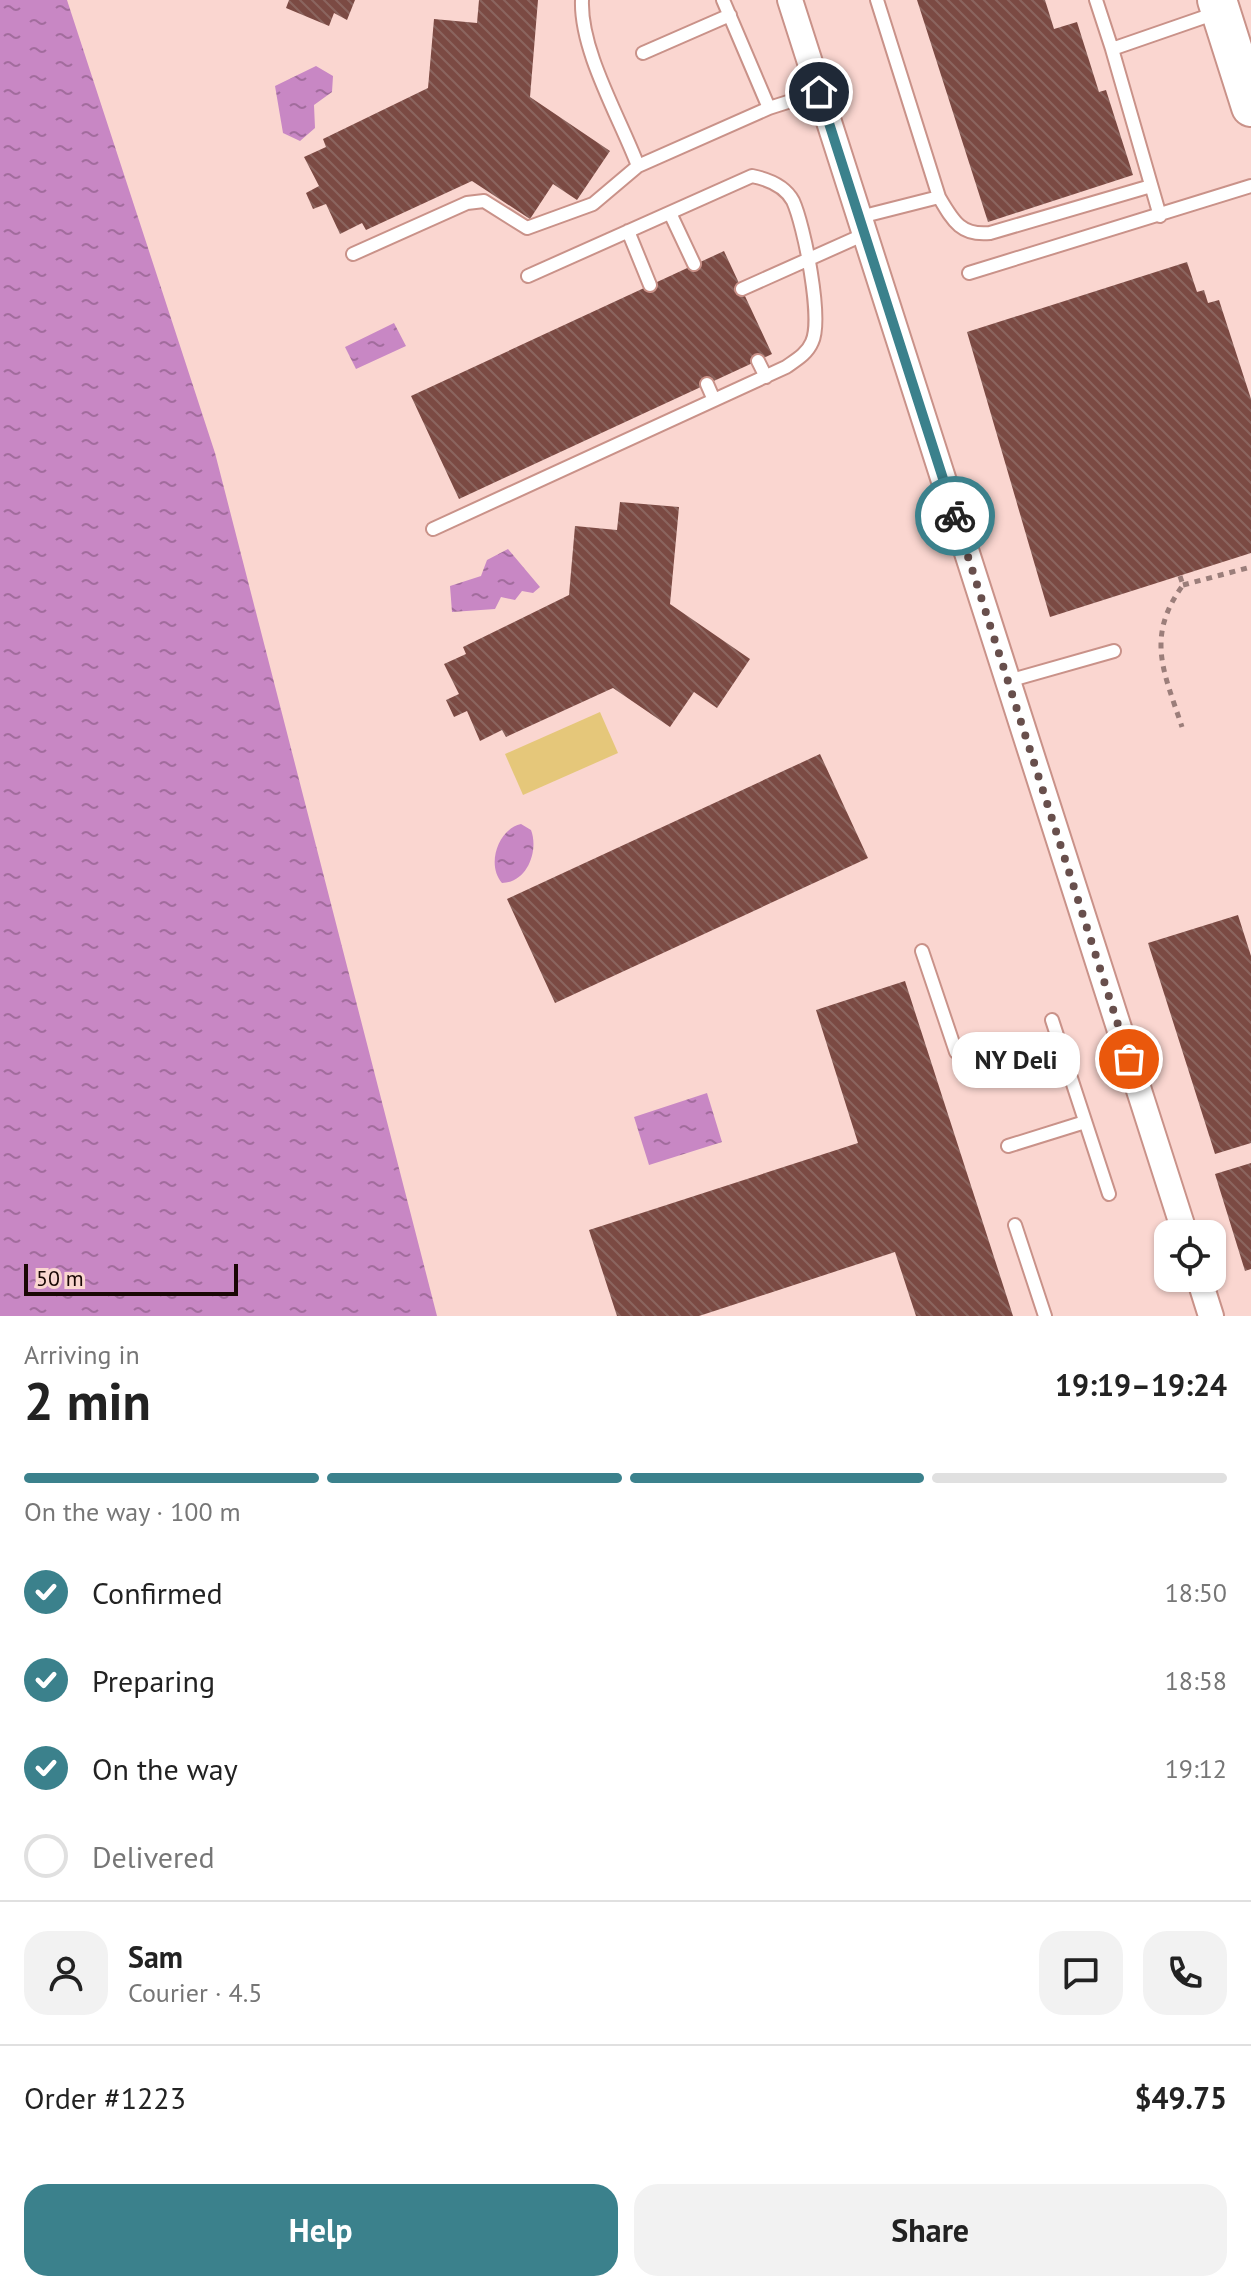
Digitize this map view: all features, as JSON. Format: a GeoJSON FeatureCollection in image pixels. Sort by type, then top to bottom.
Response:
{"type":"FeatureCollection","features":[{"type":"Feature","properties":{"kind":"main road"},"geometry":{"type":"LineString","coordinates":[[1219,6],[1251,107]]}},
{"type":"Feature","properties":{"kind":"street"},"geometry":{"type":"LineString","coordinates":[[790,0],[1181,1220]]}},
{"type":"Feature","properties":{"kind":"street"},"geometry":{"type":"LineString","coordinates":[[1203,1292],[1211,1316]]}},
{"type":"Feature","properties":{"kind":"lane"},"geometry":{"type":"LineString","coordinates":[[582,0],[581,14],[595,59],[638,166]]}},
{"type":"Feature","properties":{"kind":"lane"},"geometry":{"type":"LineString","coordinates":[[723,0],[769,108]]}},
{"type":"Feature","properties":{"kind":"lane"},"geometry":{"type":"LineString","coordinates":[[877,0],[939,197],[954,224],[972,235],[990,233],[1151,186]]}},
{"type":"Feature","properties":{"kind":"lane"},"geometry":{"type":"LineString","coordinates":[[1096,0],[1160,216]]}},
{"type":"Feature","properties":{"kind":"lane"},"geometry":{"type":"LineString","coordinates":[[1112,49],[1219,6]]}},
{"type":"Feature","properties":{"kind":"lane"},"geometry":{"type":"LineString","coordinates":[[643,53],[730,15]]}},
{"type":"Feature","properties":{"kind":"lane"},"geometry":{"type":"LineString","coordinates":[[353,254],[467,203],[484,201],[527,228],[593,204],[638,166],[769,108],[819,92]]}},
{"type":"Feature","properties":{"kind":"lane"},"geometry":{"type":"LineString","coordinates":[[433,529],[766,377],[804,355],[814,339],[808,262],[792,199],[772,181],[752,176],[528,276]]}},
{"type":"Feature","properties":{"kind":"lane"},"geometry":{"type":"LineString","coordinates":[[969,273],[1251,186]]}},
{"type":"Feature","properties":{"kind":"lane"},"geometry":{"type":"LineString","coordinates":[[742,289],[808,262],[862,225],[939,197]]}},
{"type":"Feature","properties":{"kind":"lane"},"geometry":{"type":"LineString","coordinates":[[670,213],[694,264]]}},
{"type":"Feature","properties":{"kind":"lane"},"geometry":{"type":"LineString","coordinates":[[628,231],[650,285]]}},
{"type":"Feature","properties":{"kind":"lane"},"geometry":{"type":"LineString","coordinates":[[758,361],[766,377]]}},
{"type":"Feature","properties":{"kind":"lane"},"geometry":{"type":"LineString","coordinates":[[707,384],[714,400]]}},
{"type":"Feature","properties":{"kind":"lane"},"geometry":{"type":"LineString","coordinates":[[1008,681],[1114,651]]}},
{"type":"Feature","properties":{"kind":"lane"},"geometry":{"type":"LineString","coordinates":[[922,951],[956,1052]]}},
{"type":"Feature","properties":{"kind":"lane"},"geometry":{"type":"LineString","coordinates":[[1052,1020],[1109,1194]]}},
{"type":"Feature","properties":{"kind":"lane"},"geometry":{"type":"LineString","coordinates":[[1008,1146],[1085,1122]]}},
{"type":"Feature","properties":{"kind":"lane"},"geometry":{"type":"LineString","coordinates":[[1015,1225],[1045,1316]]}},
{"type":"Feature","properties":{"kind":"path"},"geometry":{"type":"LineString","coordinates":[[1182,727],[1160,660],[1165,609],[1183,585],[1251,567]]}},
{"type":"Feature","properties":{"kind":"path"},"geometry":{"type":"LineString","coordinates":[[1180,576],[1183,585]]}},
{"type":"Feature","properties":{"kind":"shaded area"},"geometry":{"type":"Polygon","coordinates":[[[600,712],[618,753],[523,795],[505,754],[600,712]]]}},
{"type":"Feature","properties":{"kind":"water"},"geometry":{"type":"Polygon","coordinates":[[[0,0],[67,0],[215,453],[437,1316],[0,1316],[0,0]]]}},
{"type":"Feature","properties":{"kind":"water"},"geometry":{"type":"Polygon","coordinates":[[[316,66],[333,76],[332,92],[314,105],[315,128],[300,141],[283,133],[275,86],[316,66]]]}},
{"type":"Feature","properties":{"kind":"water"},"geometry":{"type":"Polygon","coordinates":[[[394,323],[406,346],[356,369],[345,347],[394,323]]]}},
{"type":"Feature","properties":{"kind":"water"},"geometry":{"type":"Polygon","coordinates":[[[508,549],[540,587],[533,593],[522,591],[515,600],[501,597],[495,609],[452,612],[450,586],[481,576],[487,560],[508,549]]]}},
{"type":"Feature","properties":{"kind":"water"},"geometry":{"type":"Polygon","coordinates":[[[521,824],[531,830],[532,856],[518,878],[502,883],[495,867],[497,849],[506,833],[521,824]]]}},
{"type":"Feature","properties":{"kind":"water"},"geometry":{"type":"Polygon","coordinates":[[[707,1093],[722,1142],[649,1165],[634,1117],[707,1093]]]}},
{"type":"Feature","properties":{"kind":"building"},"geometry":{"type":"Polygon","coordinates":[[[289,0],[355,0],[347,20],[334,13],[329,26],[286,8],[289,0]]]}},
{"type":"Feature","properties":{"kind":"building"},"geometry":{"type":"Polygon","coordinates":[[[479,0],[538,0],[530,97],[610,151],[577,200],[553,184],[530,219],[472,181],[366,230],[362,223],[340,234],[326,204],[313,209],[306,193],[319,186],[304,157],[326,147],[323,139],[428,88],[434,19],[477,23],[479,0]]]}},
{"type":"Feature","properties":{"kind":"building"},"geometry":{"type":"Polygon","coordinates":[[[917,0],[1045,0],[1054,29],[1077,22],[1099,92],[1106,90],[1133,175],[988,222],[917,0]]]}},
{"type":"Feature","properties":{"kind":"building"},"geometry":{"type":"Polygon","coordinates":[[[724,251],[772,354],[459,499],[411,396],[724,251]]]}},
{"type":"Feature","properties":{"kind":"building"},"geometry":{"type":"Polygon","coordinates":[[[1187,262],[1197,292],[1204,290],[1208,303],[1219,300],[1251,399],[1251,553],[1050,617],[967,332],[1187,262]]]}},
{"type":"Feature","properties":{"kind":"building"},"geometry":{"type":"Polygon","coordinates":[[[620,502],[679,507],[670,604],[750,659],[717,708],[694,692],[670,727],[613,688],[506,737],[502,730],[480,741],[467,711],[454,717],[446,700],[459,694],[444,664],[466,654],[463,647],[569,595],[575,526],[617,530],[620,502]]]}},
{"type":"Feature","properties":{"kind":"building"},"geometry":{"type":"Polygon","coordinates":[[[820,754],[868,858],[555,1003],[507,899],[820,754]]]}},
{"type":"Feature","properties":{"kind":"building"},"geometry":{"type":"Polygon","coordinates":[[[1238,915],[1251,956],[1251,1143],[1215,1154],[1148,943],[1238,915]]]}},
{"type":"Feature","properties":{"kind":"building"},"geometry":{"type":"Polygon","coordinates":[[[905,981],[1013,1316],[916,1316],[895,1252],[699,1316],[617,1316],[589,1230],[858,1143],[816,1010],[905,981]]]}},
{"type":"Feature","properties":{"kind":"building"},"geometry":{"type":"Polygon","coordinates":[[[1251,1163],[1251,1269],[1245,1271],[1215,1174],[1251,1163]]]}},
{"type":"Feature","properties":{"kind":"way so far"},"geometry":{"type":"LineString","coordinates":[[955,516],[1129,1059]]}},
{"type":"Feature","properties":{"kind":"place","name":"NY Deli"},"geometry":{"type":"Point","coordinates":[1129,1059]}},
{"type":"Feature","properties":{"kind":"route"},"geometry":{"type":"LineString","coordinates":[[819,92],[955,516]]}}]}
